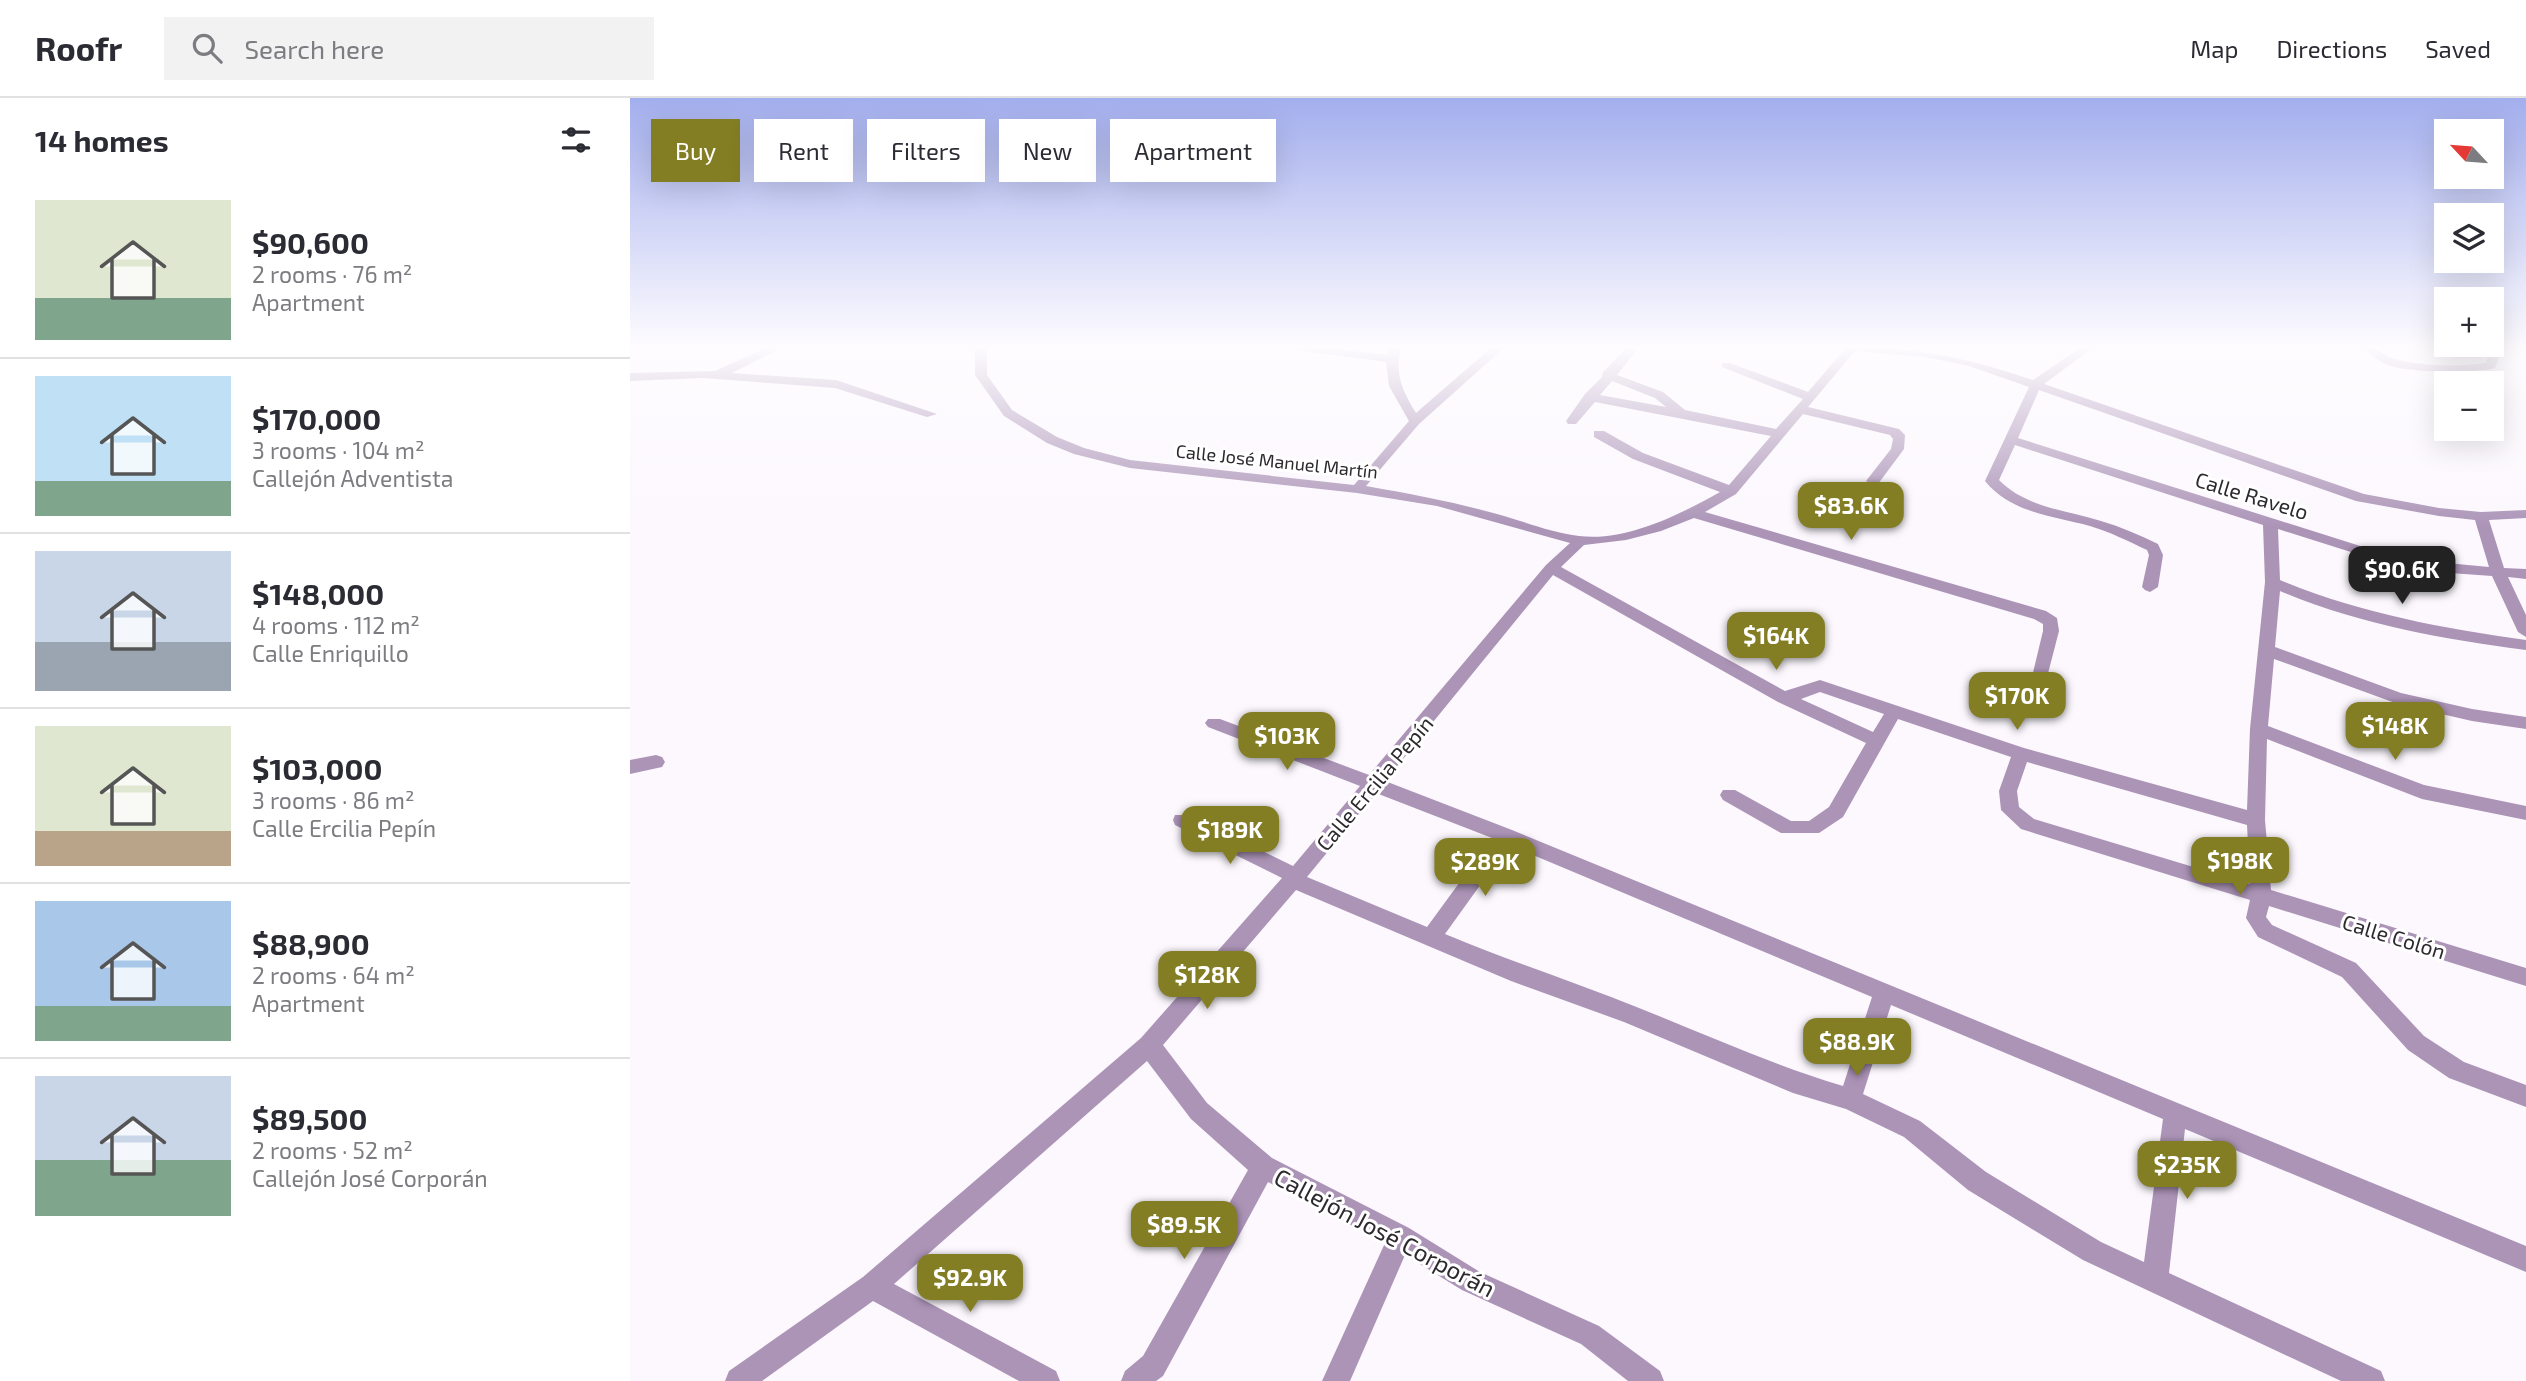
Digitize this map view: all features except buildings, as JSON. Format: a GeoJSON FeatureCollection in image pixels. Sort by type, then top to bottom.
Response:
{"type":"FeatureCollection","features":[{"type":"Feature","properties":{"kind":"street"},"geometry":{"type":"LineString","coordinates":[[908,407],[931,414]]}},
{"type":"Feature","properties":{"kind":"street","name":"Calle José Manuel Martín"},"geometry":{"type":"LineString","coordinates":[[1004,407],[1008,413],[1052,440],[1079,451],[1130,464],[1357,489],[1438,502],[1580,541]]}},
{"type":"Feature","properties":{"kind":"street"},"geometry":{"type":"LineString","coordinates":[[1405,407],[1415,421]]}},
{"type":"Feature","properties":{"kind":"street"},"geometry":{"type":"LineString","coordinates":[[1357,489],[1415,421],[1431,407]]}},
{"type":"Feature","properties":{"kind":"street"},"geometry":{"type":"LineString","coordinates":[[1572,421],[1582,407]]}},
{"type":"Feature","properties":{"kind":"street"},"geometry":{"type":"LineString","coordinates":[[1646,407],[1780,434]]}},
{"type":"Feature","properties":{"kind":"street"},"geometry":{"type":"LineString","coordinates":[[1673,407],[1681,413]]}},
{"type":"Feature","properties":{"kind":"street"},"geometry":{"type":"LineString","coordinates":[[2026,407],[1992,481],[1998,488],[2024,503],[2100,525],[2153,547],[2156,555],[2150,587]]}},
{"type":"Feature","properties":{"kind":"street"},"geometry":{"type":"LineString","coordinates":[[2101,407],[2361,498],[2416,509],[2481,516],[2526,514]]}},
{"type":"Feature","properties":{"kind":"street"},"geometry":{"type":"LineString","coordinates":[[1580,541],[1621,537],[1656,528],[1693,513],[1731,491],[1800,409],[1894,432],[1900,438],[1896,449],[1873,481]]}},
{"type":"Feature","properties":{"kind":"street"},"geometry":{"type":"LineString","coordinates":[[1600,434],[1638,456],[1731,491]]}},
{"type":"Feature","properties":{"kind":"street","name":"Calle Ravelo"},"geometry":{"type":"LineString","coordinates":[[2011,440],[2373,555],[2435,567],[2526,575]]}},
{"type":"Feature","properties":{"kind":"street"},"geometry":{"type":"LineString","coordinates":[[1693,513],[2040,615],[2050,622],[2039,681]]}},
{"type":"Feature","properties":{"kind":"street"},"geometry":{"type":"LineString","coordinates":[[2481,516],[2500,574],[2526,632]]}},
{"type":"Feature","properties":{"kind":"street"},"geometry":{"type":"LineString","coordinates":[[2270,521],[2273,582],[2269,651],[2259,729],[2256,820],[2262,895],[2256,918],[2265,931],[2349,970],[2416,1043],[2457,1070],[2526,1096]]}},
{"type":"Feature","properties":{"kind":"street","name":"Calle Ercilia Pepín"},"geometry":{"type":"LineString","coordinates":[[739,1381],[872,1286],[1149,1045],[1295,878],[1551,568],[1580,541]]}},
{"type":"Feature","properties":{"kind":"street"},"geometry":{"type":"LineString","coordinates":[[1551,568],[1784,698],[1875,740]]}},
{"type":"Feature","properties":{"kind":"street"},"geometry":{"type":"LineString","coordinates":[[2273,582],[2298,594],[2403,626],[2526,645]]}},
{"type":"Feature","properties":{"kind":"street"},"geometry":{"type":"LineString","coordinates":[[2269,651],[2398,698],[2472,715],[2526,723]]}},
{"type":"Feature","properties":{"kind":"street"},"geometry":{"type":"LineString","coordinates":[[1784,698],[1820,686],[2021,754],[2256,820]]}},
{"type":"Feature","properties":{"kind":"street"},"geometry":{"type":"LineString","coordinates":[[1729,795],[1788,828],[1812,828],[1836,812],[1894,711]]}},
{"type":"Feature","properties":{"kind":"street"},"geometry":{"type":"LineString","coordinates":[[1214,723],[1505,835],[1884,995],[2526,1259]]}},
{"type":"Feature","properties":{"kind":"street"},"geometry":{"type":"LineString","coordinates":[[2259,729],[2422,792],[2526,813]]}},
{"type":"Feature","properties":{"kind":"street","name":"Calle Colón"},"geometry":{"type":"LineString","coordinates":[[2021,754],[2008,791],[2010,810],[2028,824],[2526,977]]}},
{"type":"Feature","properties":{"kind":"street"},"geometry":{"type":"LineString","coordinates":[[630,767],[656,762]]}},
{"type":"Feature","properties":{"kind":"street"},"geometry":{"type":"LineString","coordinates":[[1182,820],[1295,878],[1431,937],[1793,1082],[1850,1100],[1912,1129],[1977,1181],[2092,1251],[2371,1381]]}},
{"type":"Feature","properties":{"kind":"street"},"geometry":{"type":"LineString","coordinates":[[1431,937],[1505,835]]}},
{"type":"Feature","properties":{"kind":"street"},"geometry":{"type":"LineString","coordinates":[[1850,1100],[1884,995]]}},
{"type":"Feature","properties":{"kind":"street","name":"Callejón José Corporán"},"geometry":{"type":"LineString","coordinates":[[1149,1045],[1199,1111],[1264,1167],[1400,1237],[1471,1281],[1590,1335],[1650,1381]]}},
{"type":"Feature","properties":{"kind":"street"},"geometry":{"type":"LineString","coordinates":[[2155,1280],[2175,1115]]}},
{"type":"Feature","properties":{"kind":"street"},"geometry":{"type":"LineString","coordinates":[[1135,1381],[1153,1366],[1264,1167]]}},
{"type":"Feature","properties":{"kind":"street"},"geometry":{"type":"LineString","coordinates":[[1336,1381],[1400,1237]]}},
{"type":"Feature","properties":{"kind":"street"},"geometry":{"type":"LineString","coordinates":[[872,1286],[1046,1381]]}}]}
